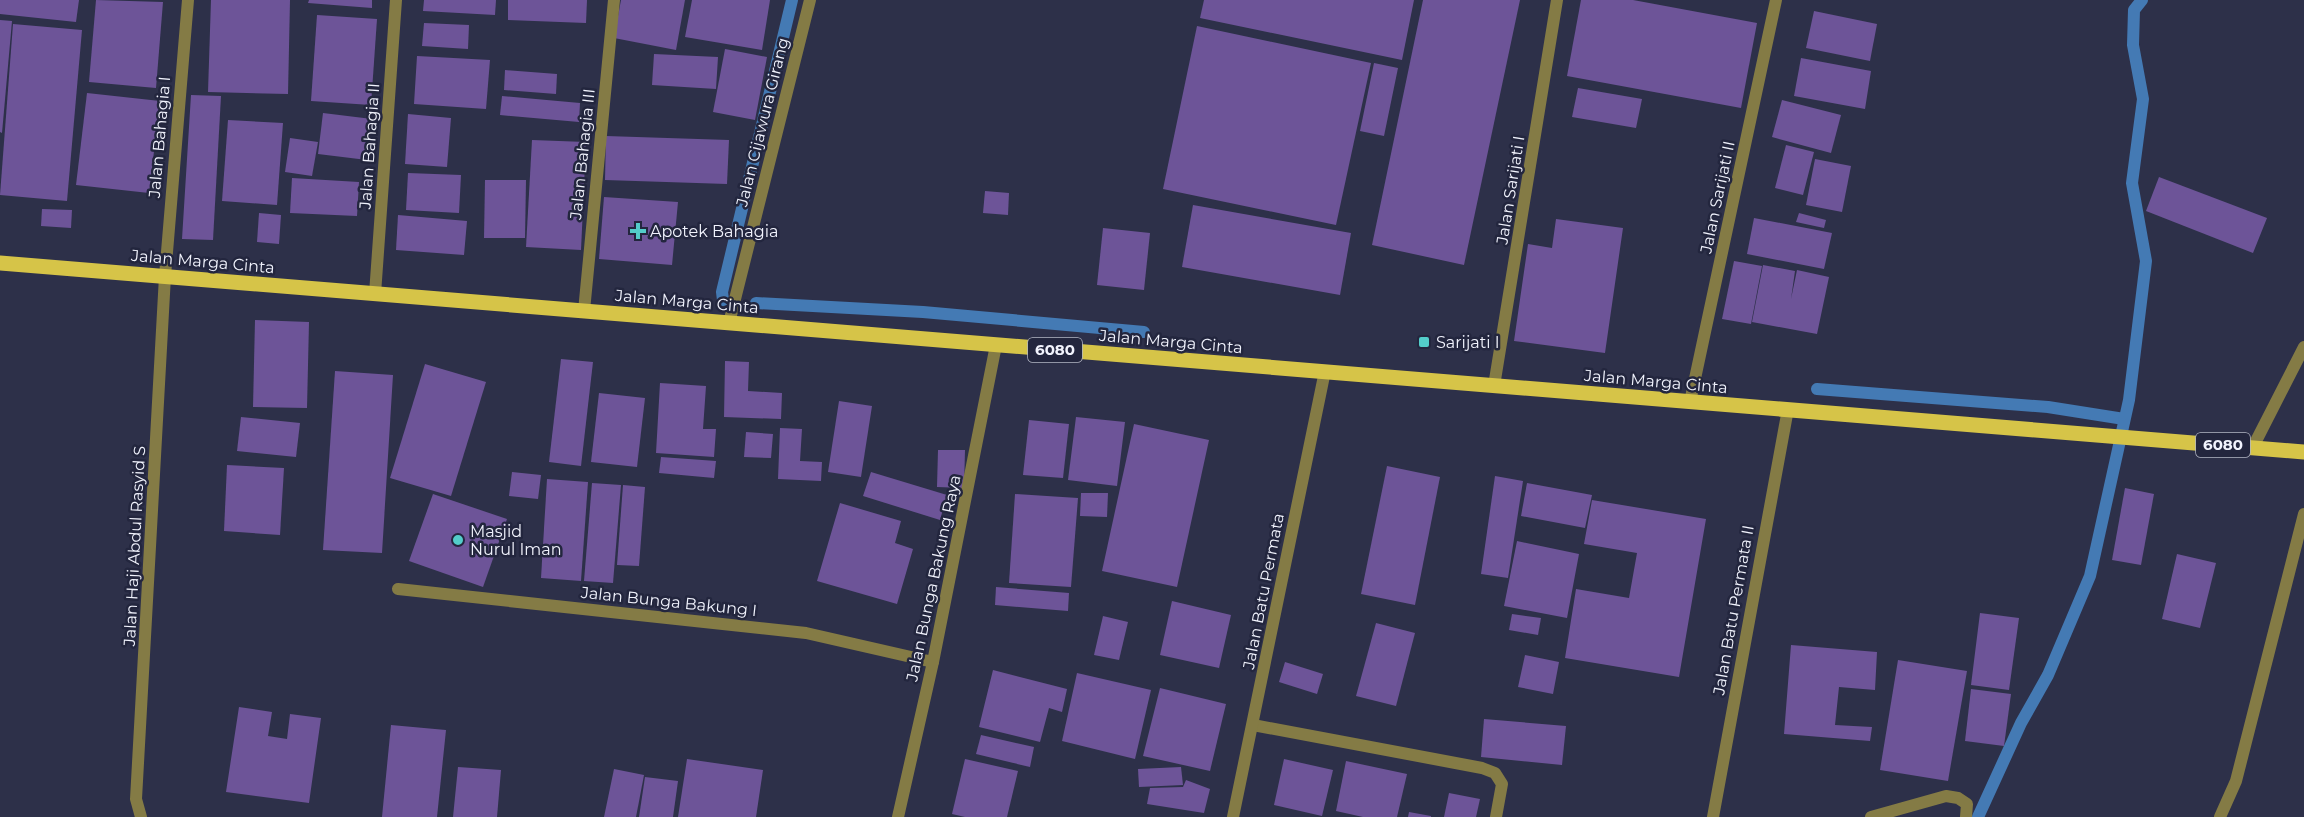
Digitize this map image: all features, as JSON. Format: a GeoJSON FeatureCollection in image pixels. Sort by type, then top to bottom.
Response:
{"type":"FeatureCollection","features":[{"type":"Feature","properties":{"kind":"main road","name":"Jalan Marga Cinta"},"geometry":{"type":"LineString","coordinates":[[0,263],[2304,452]]}},
{"type":"Feature","properties":{"kind":"street","name":"Jalan Bahagia I"},"geometry":{"type":"LineString","coordinates":[[165,276],[188,0]]}},
{"type":"Feature","properties":{"kind":"street","name":"Jalan Bahagia II"},"geometry":{"type":"LineString","coordinates":[[375,294],[396,0]]}},
{"type":"Feature","properties":{"kind":"street","name":"Jalan Bahagia III"},"geometry":{"type":"LineString","coordinates":[[584,311],[614,0]]}},
{"type":"Feature","properties":{"kind":"street","name":"Jalan Cijawura Girang"},"geometry":{"type":"LineString","coordinates":[[729,323],[810,0]]}},
{"type":"Feature","properties":{"kind":"street","name":"Jalan Sarijati I"},"geometry":{"type":"LineString","coordinates":[[1494,386],[1557,0]]}},
{"type":"Feature","properties":{"kind":"street","name":"Jalan Sarijati II"},"geometry":{"type":"LineString","coordinates":[[1690,402],[1776,0]]}},
{"type":"Feature","properties":{"kind":"street","name":"Jalan Haji Abdul Rasyid S"},"geometry":{"type":"LineString","coordinates":[[141,817],[136,799],[165,276]]}},
{"type":"Feature","properties":{"kind":"street","name":"Jalan Bunga Bakung Raya"},"geometry":{"type":"LineString","coordinates":[[898,817],[933,662],[996,345]]}},
{"type":"Feature","properties":{"kind":"street"},"geometry":{"type":"LineString","coordinates":[[2253,447],[2304,347]]}},
{"type":"Feature","properties":{"kind":"street","name":"Jalan Batu Permata"},"geometry":{"type":"LineString","coordinates":[[1233,817],[1303,468],[1325,371]]}},
{"type":"Feature","properties":{"kind":"street","name":"Jalan Batu Permata II"},"geometry":{"type":"LineString","coordinates":[[1713,817],[1788,410]]}},
{"type":"Feature","properties":{"kind":"street"},"geometry":{"type":"LineString","coordinates":[[2220,817],[2236,782],[2304,514]]}},
{"type":"Feature","properties":{"kind":"street","name":"Jalan Bunga Bakung I"},"geometry":{"type":"LineString","coordinates":[[398,589],[806,633],[933,662]]}},
{"type":"Feature","properties":{"kind":"street"},"geometry":{"type":"LineString","coordinates":[[1253,725],[1482,768],[1496,773],[1502,784],[1496,817]]}},
{"type":"Feature","properties":{"kind":"street"},"geometry":{"type":"LineString","coordinates":[[1871,817],[1946,796],[1958,798],[1967,804],[1966,817]]}},
{"type":"Feature","properties":{"kind":"building"},"geometry":{"type":"Polygon","coordinates":[[[0,0],[79,0],[76,22],[0,14],[0,0]]]}},
{"type":"Feature","properties":{"kind":"building"},"geometry":{"type":"Polygon","coordinates":[[[96,0],[163,2],[156,88],[89,82],[96,0]]]}},
{"type":"Feature","properties":{"kind":"building"},"geometry":{"type":"Polygon","coordinates":[[[211,0],[290,0],[288,94],[208,92],[211,0]]]}},
{"type":"Feature","properties":{"kind":"building"},"geometry":{"type":"Polygon","coordinates":[[[309,0],[372,0],[372,8],[308,3],[309,0]]]}},
{"type":"Feature","properties":{"kind":"building"},"geometry":{"type":"Polygon","coordinates":[[[424,0],[496,0],[495,15],[423,11],[424,0]]]}},
{"type":"Feature","properties":{"kind":"building"},"geometry":{"type":"Polygon","coordinates":[[[508,0],[587,0],[586,23],[508,20],[508,0]]]}},
{"type":"Feature","properties":{"kind":"building"},"geometry":{"type":"Polygon","coordinates":[[[621,0],[685,0],[676,50],[614,38],[621,0]]]}},
{"type":"Feature","properties":{"kind":"building"},"geometry":{"type":"Polygon","coordinates":[[[692,0],[770,0],[762,50],[685,37],[692,0]]]}},
{"type":"Feature","properties":{"kind":"building"},"geometry":{"type":"Polygon","coordinates":[[[1204,0],[1414,0],[1402,60],[1200,18],[1204,0]]]}},
{"type":"Feature","properties":{"kind":"building"},"geometry":{"type":"Polygon","coordinates":[[[1423,0],[1520,0],[1464,265],[1372,245],[1423,0]]]}},
{"type":"Feature","properties":{"kind":"building"},"geometry":{"type":"Polygon","coordinates":[[[1581,0],[1633,0],[1757,23],[1741,108],[1567,76],[1581,0]]]}},
{"type":"Feature","properties":{"kind":"building"},"geometry":{"type":"Polygon","coordinates":[[[1814,11],[1877,24],[1870,61],[1806,48],[1814,11]]]}},
{"type":"Feature","properties":{"kind":"building"},"geometry":{"type":"Polygon","coordinates":[[[317,15],[377,19],[371,105],[311,101],[317,15]]]}},
{"type":"Feature","properties":{"kind":"building"},"geometry":{"type":"Polygon","coordinates":[[[0,20],[12,21],[2,133],[0,132],[0,20]]]}},
{"type":"Feature","properties":{"kind":"building"},"geometry":{"type":"Polygon","coordinates":[[[424,23],[469,25],[468,49],[422,46],[424,23]]]}},
{"type":"Feature","properties":{"kind":"building"},"geometry":{"type":"Polygon","coordinates":[[[13,24],[82,30],[67,201],[0,195],[13,24]]]}},
{"type":"Feature","properties":{"kind":"building"},"geometry":{"type":"Polygon","coordinates":[[[1197,26],[1371,63],[1336,225],[1163,189],[1197,26]]]}},
{"type":"Feature","properties":{"kind":"building"},"geometry":{"type":"Polygon","coordinates":[[[725,49],[767,57],[755,120],[713,112],[725,49]]]}},
{"type":"Feature","properties":{"kind":"building"},"geometry":{"type":"Polygon","coordinates":[[[654,54],[718,57],[716,89],[652,85],[654,54]]]}},
{"type":"Feature","properties":{"kind":"building"},"geometry":{"type":"Polygon","coordinates":[[[417,56],[490,60],[486,109],[414,104],[417,56]]]}},
{"type":"Feature","properties":{"kind":"building"},"geometry":{"type":"Polygon","coordinates":[[[1801,58],[1871,71],[1865,109],[1794,96],[1801,58]]]}},
{"type":"Feature","properties":{"kind":"building"},"geometry":{"type":"Polygon","coordinates":[[[1374,63],[1398,68],[1384,136],[1360,131],[1374,63]]]}},
{"type":"Feature","properties":{"kind":"building"},"geometry":{"type":"Polygon","coordinates":[[[505,70],[557,74],[556,94],[504,90],[505,70]]]}},
{"type":"Feature","properties":{"kind":"building"},"geometry":{"type":"Polygon","coordinates":[[[1578,88],[1642,99],[1636,128],[1572,117],[1578,88]]]}},
{"type":"Feature","properties":{"kind":"building"},"geometry":{"type":"Polygon","coordinates":[[[87,93],[160,101],[149,193],[76,185],[87,93]]]}},
{"type":"Feature","properties":{"kind":"building"},"geometry":{"type":"Polygon","coordinates":[[[191,95],[221,96],[213,240],[182,239],[191,95]]]}},
{"type":"Feature","properties":{"kind":"building"},"geometry":{"type":"Polygon","coordinates":[[[502,96],[580,103],[579,122],[500,115],[502,96]]]}},
{"type":"Feature","properties":{"kind":"building"},"geometry":{"type":"Polygon","coordinates":[[[1782,100],[1841,115],[1831,153],[1772,137],[1782,100]]]}},
{"type":"Feature","properties":{"kind":"building"},"geometry":{"type":"Polygon","coordinates":[[[323,113],[372,119],[367,160],[318,154],[323,113]]]}},
{"type":"Feature","properties":{"kind":"building"},"geometry":{"type":"Polygon","coordinates":[[[408,114],[451,118],[447,167],[405,164],[408,114]]]}},
{"type":"Feature","properties":{"kind":"building"},"geometry":{"type":"Polygon","coordinates":[[[228,120],[283,123],[277,205],[222,201],[228,120]]]}},
{"type":"Feature","properties":{"kind":"building"},"geometry":{"type":"Polygon","coordinates":[[[606,136],[729,140],[727,184],[605,180],[606,136]]]}},
{"type":"Feature","properties":{"kind":"building"},"geometry":{"type":"Polygon","coordinates":[[[290,138],[318,142],[312,176],[285,172],[290,138]]]}},
{"type":"Feature","properties":{"kind":"building"},"geometry":{"type":"Polygon","coordinates":[[[532,140],[586,142],[581,250],[526,247],[532,140]]]}},
{"type":"Feature","properties":{"kind":"building"},"geometry":{"type":"Polygon","coordinates":[[[1786,145],[1814,152],[1803,195],[1775,188],[1786,145]]]}},
{"type":"Feature","properties":{"kind":"building"},"geometry":{"type":"Polygon","coordinates":[[[1815,159],[1851,166],[1842,212],[1806,205],[1815,159]]]}},
{"type":"Feature","properties":{"kind":"building"},"geometry":{"type":"Polygon","coordinates":[[[408,173],[461,175],[459,213],[406,210],[408,173]]]}},
{"type":"Feature","properties":{"kind":"building"},"geometry":{"type":"Polygon","coordinates":[[[2159,177],[2267,218],[2253,253],[2146,211],[2159,177]]]}},
{"type":"Feature","properties":{"kind":"building"},"geometry":{"type":"Polygon","coordinates":[[[292,178],[359,182],[357,216],[290,213],[292,178]]]}},
{"type":"Feature","properties":{"kind":"building"},"geometry":{"type":"Polygon","coordinates":[[[485,180],[526,180],[525,238],[484,238],[485,180]]]}},
{"type":"Feature","properties":{"kind":"building"},"geometry":{"type":"Polygon","coordinates":[[[985,191],[1009,193],[1008,215],[983,213],[985,191]]]}},
{"type":"Feature","properties":{"kind":"building","name":"Apotek Bahagia"},"geometry":{"type":"Polygon","coordinates":[[[604,197],[678,202],[672,265],[599,259],[604,197]]]}},
{"type":"Feature","properties":{"kind":"building"},"geometry":{"type":"Polygon","coordinates":[[[1193,205],[1351,233],[1340,295],[1182,267],[1193,205]]]}},
{"type":"Feature","properties":{"kind":"building"},"geometry":{"type":"Polygon","coordinates":[[[42,209],[72,210],[71,228],[41,226],[42,209]]]}},
{"type":"Feature","properties":{"kind":"building"},"geometry":{"type":"Polygon","coordinates":[[[259,213],[281,215],[279,244],[257,242],[259,213]]]}},
{"type":"Feature","properties":{"kind":"building"},"geometry":{"type":"Polygon","coordinates":[[[1799,213],[1826,220],[1824,228],[1796,222],[1799,213]]]}},
{"type":"Feature","properties":{"kind":"building"},"geometry":{"type":"Polygon","coordinates":[[[398,215],[467,221],[464,255],[396,250],[398,215]]]}},
{"type":"Feature","properties":{"kind":"building"},"geometry":{"type":"Polygon","coordinates":[[[1754,218],[1832,233],[1824,269],[1747,254],[1754,218]]]}},
{"type":"Feature","properties":{"kind":"building"},"geometry":{"type":"Polygon","coordinates":[[[1556,219],[1623,228],[1605,353],[1514,341],[1528,244],[1552,248],[1556,219]]]}},
{"type":"Feature","properties":{"kind":"building"},"geometry":{"type":"Polygon","coordinates":[[[1103,228],[1150,233],[1144,290],[1097,285],[1103,228]]]}},
{"type":"Feature","properties":{"kind":"building"},"geometry":{"type":"Polygon","coordinates":[[[1734,261],[1762,266],[1751,324],[1722,319],[1734,261]]]}},
{"type":"Feature","properties":{"kind":"building"},"geometry":{"type":"Polygon","coordinates":[[[1763,265],[1795,271],[1791,299],[1797,270],[1829,277],[1817,334],[1752,322],[1763,265]]]}},
{"type":"Feature","properties":{"kind":"building"},"geometry":{"type":"Polygon","coordinates":[[[255,320],[309,322],[307,408],[253,407],[255,320]]]}},
{"type":"Feature","properties":{"kind":"building"},"geometry":{"type":"Polygon","coordinates":[[[561,359],[593,362],[581,466],[549,462],[561,359]]]}},
{"type":"Feature","properties":{"kind":"building"},"geometry":{"type":"Polygon","coordinates":[[[725,361],[749,362],[748,391],[782,393],[781,419],[724,417],[725,361]]]}},
{"type":"Feature","properties":{"kind":"building"},"geometry":{"type":"Polygon","coordinates":[[[425,364],[486,382],[451,496],[390,478],[425,364]]]}},
{"type":"Feature","properties":{"kind":"building"},"geometry":{"type":"Polygon","coordinates":[[[335,371],[393,375],[382,553],[323,550],[335,371]]]}},
{"type":"Feature","properties":{"kind":"building"},"geometry":{"type":"Polygon","coordinates":[[[660,383],[706,386],[703,429],[716,429],[714,457],[656,453],[660,383]]]}},
{"type":"Feature","properties":{"kind":"building"},"geometry":{"type":"Polygon","coordinates":[[[599,393],[645,398],[637,467],[591,462],[599,393]]]}},
{"type":"Feature","properties":{"kind":"building"},"geometry":{"type":"Polygon","coordinates":[[[839,401],[872,406],[861,477],[828,472],[839,401]]]}},
{"type":"Feature","properties":{"kind":"building"},"geometry":{"type":"Polygon","coordinates":[[[241,417],[300,423],[296,457],[237,451],[241,417]]]}},
{"type":"Feature","properties":{"kind":"building"},"geometry":{"type":"Polygon","coordinates":[[[1076,417],[1125,422],[1117,486],[1068,480],[1076,417]]]}},
{"type":"Feature","properties":{"kind":"building"},"geometry":{"type":"Polygon","coordinates":[[[1029,420],[1069,424],[1063,478],[1023,475],[1029,420]]]}},
{"type":"Feature","properties":{"kind":"building"},"geometry":{"type":"Polygon","coordinates":[[[1134,424],[1209,440],[1177,587],[1102,571],[1134,424]]]}},
{"type":"Feature","properties":{"kind":"building"},"geometry":{"type":"Polygon","coordinates":[[[780,428],[802,429],[800,461],[822,462],[821,481],[778,479],[780,428]]]}},
{"type":"Feature","properties":{"kind":"building"},"geometry":{"type":"Polygon","coordinates":[[[746,432],[773,434],[771,458],[744,457],[746,432]]]}},
{"type":"Feature","properties":{"kind":"building"},"geometry":{"type":"Polygon","coordinates":[[[938,450],[965,450],[964,488],[937,487],[938,450]]]}},
{"type":"Feature","properties":{"kind":"building"},"geometry":{"type":"Polygon","coordinates":[[[661,457],[716,461],[714,478],[659,473],[661,457]]]}},
{"type":"Feature","properties":{"kind":"building"},"geometry":{"type":"Polygon","coordinates":[[[227,465],[284,468],[280,535],[224,531],[227,465]]]}},
{"type":"Feature","properties":{"kind":"building"},"geometry":{"type":"Polygon","coordinates":[[[1387,466],[1440,477],[1415,605],[1361,594],[1387,466]]]}},
{"type":"Feature","properties":{"kind":"building"},"geometry":{"type":"Polygon","coordinates":[[[512,472],[541,475],[538,499],[509,496],[512,472]]]}},
{"type":"Feature","properties":{"kind":"building"},"geometry":{"type":"Polygon","coordinates":[[[871,472],[947,495],[940,520],[863,496],[871,472]]]}},
{"type":"Feature","properties":{"kind":"building"},"geometry":{"type":"Polygon","coordinates":[[[1495,476],[1523,481],[1508,578],[1481,574],[1495,476]]]}},
{"type":"Feature","properties":{"kind":"building"},"geometry":{"type":"Polygon","coordinates":[[[547,479],[588,482],[581,581],[541,578],[547,479]]]}},
{"type":"Feature","properties":{"kind":"building"},"geometry":{"type":"Polygon","coordinates":[[[592,483],[621,485],[613,583],[584,581],[592,483]]]}},
{"type":"Feature","properties":{"kind":"building"},"geometry":{"type":"Polygon","coordinates":[[[1527,483],[1592,495],[1585,528],[1521,516],[1527,483]]]}},
{"type":"Feature","properties":{"kind":"building"},"geometry":{"type":"Polygon","coordinates":[[[623,485],[645,487],[639,566],[617,565],[623,485]]]}},
{"type":"Feature","properties":{"kind":"building"},"geometry":{"type":"Polygon","coordinates":[[[2125,488],[2154,494],[2141,565],[2112,560],[2125,488]]]}},
{"type":"Feature","properties":{"kind":"building"},"geometry":{"type":"Polygon","coordinates":[[[1081,493],[1108,493],[1107,517],[1080,516],[1081,493]]]}},
{"type":"Feature","properties":{"kind":"building","name":"Masjid Nurul Iman"},"geometry":{"type":"Polygon","coordinates":[[[433,494],[507,519],[483,587],[409,561],[433,494]]]}},
{"type":"Feature","properties":{"kind":"building"},"geometry":{"type":"Polygon","coordinates":[[[1015,494],[1078,498],[1071,587],[1009,583],[1015,494]]]}},
{"type":"Feature","properties":{"kind":"building"},"geometry":{"type":"Polygon","coordinates":[[[1592,500],[1706,519],[1679,677],[1565,658],[1576,589],[1629,598],[1637,553],[1584,544],[1592,500]]]}},
{"type":"Feature","properties":{"kind":"building"},"geometry":{"type":"Polygon","coordinates":[[[840,503],[901,521],[895,543],[913,549],[897,604],[817,581],[840,503]]]}},
{"type":"Feature","properties":{"kind":"building"},"geometry":{"type":"Polygon","coordinates":[[[1517,541],[1579,554],[1567,618],[1504,606],[1517,541]]]}},
{"type":"Feature","properties":{"kind":"building"},"geometry":{"type":"Polygon","coordinates":[[[2177,554],[2216,563],[2200,628],[2162,619],[2177,554]]]}},
{"type":"Feature","properties":{"kind":"building"},"geometry":{"type":"Polygon","coordinates":[[[996,587],[1069,593],[1068,611],[995,605],[996,587]]]}},
{"type":"Feature","properties":{"kind":"building"},"geometry":{"type":"Polygon","coordinates":[[[1172,601],[1231,615],[1219,668],[1160,655],[1172,601]]]}},
{"type":"Feature","properties":{"kind":"building"},"geometry":{"type":"Polygon","coordinates":[[[1980,613],[2019,618],[2009,690],[1971,685],[1980,613]]]}},
{"type":"Feature","properties":{"kind":"building"},"geometry":{"type":"Polygon","coordinates":[[[1512,614],[1541,618],[1538,635],[1509,630],[1512,614]]]}},
{"type":"Feature","properties":{"kind":"building"},"geometry":{"type":"Polygon","coordinates":[[[1103,616],[1128,622],[1119,660],[1094,655],[1103,616]]]}},
{"type":"Feature","properties":{"kind":"building"},"geometry":{"type":"Polygon","coordinates":[[[1376,623],[1415,633],[1396,706],[1356,696],[1376,623]]]}},
{"type":"Feature","properties":{"kind":"building"},"geometry":{"type":"Polygon","coordinates":[[[1791,645],[1877,652],[1875,690],[1839,687],[1835,725],[1872,727],[1870,741],[1784,734],[1791,645]]]}},
{"type":"Feature","properties":{"kind":"building"},"geometry":{"type":"Polygon","coordinates":[[[1525,655],[1559,662],[1553,694],[1518,687],[1525,655]]]}},
{"type":"Feature","properties":{"kind":"building"},"geometry":{"type":"Polygon","coordinates":[[[1898,660],[1967,671],[1948,781],[1880,770],[1898,660]]]}},
{"type":"Feature","properties":{"kind":"building"},"geometry":{"type":"Polygon","coordinates":[[[1285,662],[1323,674],[1317,694],[1279,682],[1285,662]]]}},
{"type":"Feature","properties":{"kind":"building"},"geometry":{"type":"Polygon","coordinates":[[[993,670],[1067,689],[1062,712],[1049,708],[1040,742],[979,727],[993,670]]]}},
{"type":"Feature","properties":{"kind":"building"},"geometry":{"type":"Polygon","coordinates":[[[1077,673],[1151,690],[1135,759],[1062,741],[1077,673]]]}},
{"type":"Feature","properties":{"kind":"building"},"geometry":{"type":"Polygon","coordinates":[[[1160,688],[1226,704],[1210,771],[1143,756],[1160,688]]]}},
{"type":"Feature","properties":{"kind":"building"},"geometry":{"type":"Polygon","coordinates":[[[1971,689],[2011,694],[2004,746],[1965,741],[1971,689]]]}},
{"type":"Feature","properties":{"kind":"building"},"geometry":{"type":"Polygon","coordinates":[[[239,707],[272,712],[268,736],[287,739],[290,714],[321,718],[309,803],[226,792],[239,707]]]}},
{"type":"Feature","properties":{"kind":"building"},"geometry":{"type":"Polygon","coordinates":[[[1484,719],[1566,726],[1562,765],[1481,757],[1484,719]]]}},
{"type":"Feature","properties":{"kind":"building"},"geometry":{"type":"Polygon","coordinates":[[[391,725],[446,730],[437,817],[382,817],[391,725]]]}},
{"type":"Feature","properties":{"kind":"building"},"geometry":{"type":"Polygon","coordinates":[[[981,735],[1034,747],[1030,767],[976,754],[981,735]]]}},
{"type":"Feature","properties":{"kind":"building"},"geometry":{"type":"Polygon","coordinates":[[[687,759],[763,770],[756,817],[678,817],[687,759]]]}},
{"type":"Feature","properties":{"kind":"building"},"geometry":{"type":"Polygon","coordinates":[[[965,759],[1018,771],[1007,817],[965,817],[952,814],[965,759]]]}},
{"type":"Feature","properties":{"kind":"building"},"geometry":{"type":"Polygon","coordinates":[[[1284,759],[1333,770],[1322,816],[1274,805],[1284,759]]]}},
{"type":"Feature","properties":{"kind":"building"},"geometry":{"type":"Polygon","coordinates":[[[1346,761],[1407,774],[1397,817],[1363,817],[1336,811],[1346,761]]]}},
{"type":"Feature","properties":{"kind":"building"},"geometry":{"type":"Polygon","coordinates":[[[458,767],[501,770],[497,817],[453,817],[458,767]]]}},
{"type":"Feature","properties":{"kind":"building"},"geometry":{"type":"Polygon","coordinates":[[[1181,767],[1183,785],[1139,787],[1138,769],[1181,767]]]}},
{"type":"Feature","properties":{"kind":"building"},"geometry":{"type":"Polygon","coordinates":[[[614,769],[644,775],[636,817],[604,817],[614,769]]]}},
{"type":"Feature","properties":{"kind":"building"},"geometry":{"type":"Polygon","coordinates":[[[645,777],[678,781],[673,817],[639,817],[645,777]]]}},
{"type":"Feature","properties":{"kind":"building"},"geometry":{"type":"Polygon","coordinates":[[[1186,780],[1210,789],[1204,813],[1147,804],[1150,788],[1183,787],[1186,780]]]}},
{"type":"Feature","properties":{"kind":"building"},"geometry":{"type":"Polygon","coordinates":[[[1449,793],[1480,799],[1476,817],[1444,817],[1449,793]]]}},
{"type":"Feature","properties":{"kind":"building"},"geometry":{"type":"Polygon","coordinates":[[[1409,812],[1431,816],[1431,817],[1408,817],[1409,812]]]}},
{"type":"Feature","properties":{"kind":"waterway"},"geometry":{"type":"LineString","coordinates":[[723,300],[722,292],[792,0]]}},
{"type":"Feature","properties":{"kind":"waterway"},"geometry":{"type":"LineString","coordinates":[[1978,817],[2021,723],[2048,675],[2090,576],[2129,400],[2146,261],[2132,183],[2143,99],[2133,45],[2134,10],[2142,0]]}},
{"type":"Feature","properties":{"kind":"waterway"},"geometry":{"type":"LineString","coordinates":[[756,303],[923,312],[1144,332]]}},
{"type":"Feature","properties":{"kind":"waterway"},"geometry":{"type":"LineString","coordinates":[[1817,389],[2048,407],[2124,419]]}},
{"type":"Feature","properties":{"kind":"place","name":"Apotek Bahagia"},"geometry":{"type":"Point","coordinates":[638,231]}},
{"type":"Feature","properties":{"kind":"place","name":"Sarijati I"},"geometry":{"type":"Point","coordinates":[1424,342]}},
{"type":"Feature","properties":{"kind":"place","name":"Masjid Nurul Iman"},"geometry":{"type":"Point","coordinates":[458,540]}}]}
